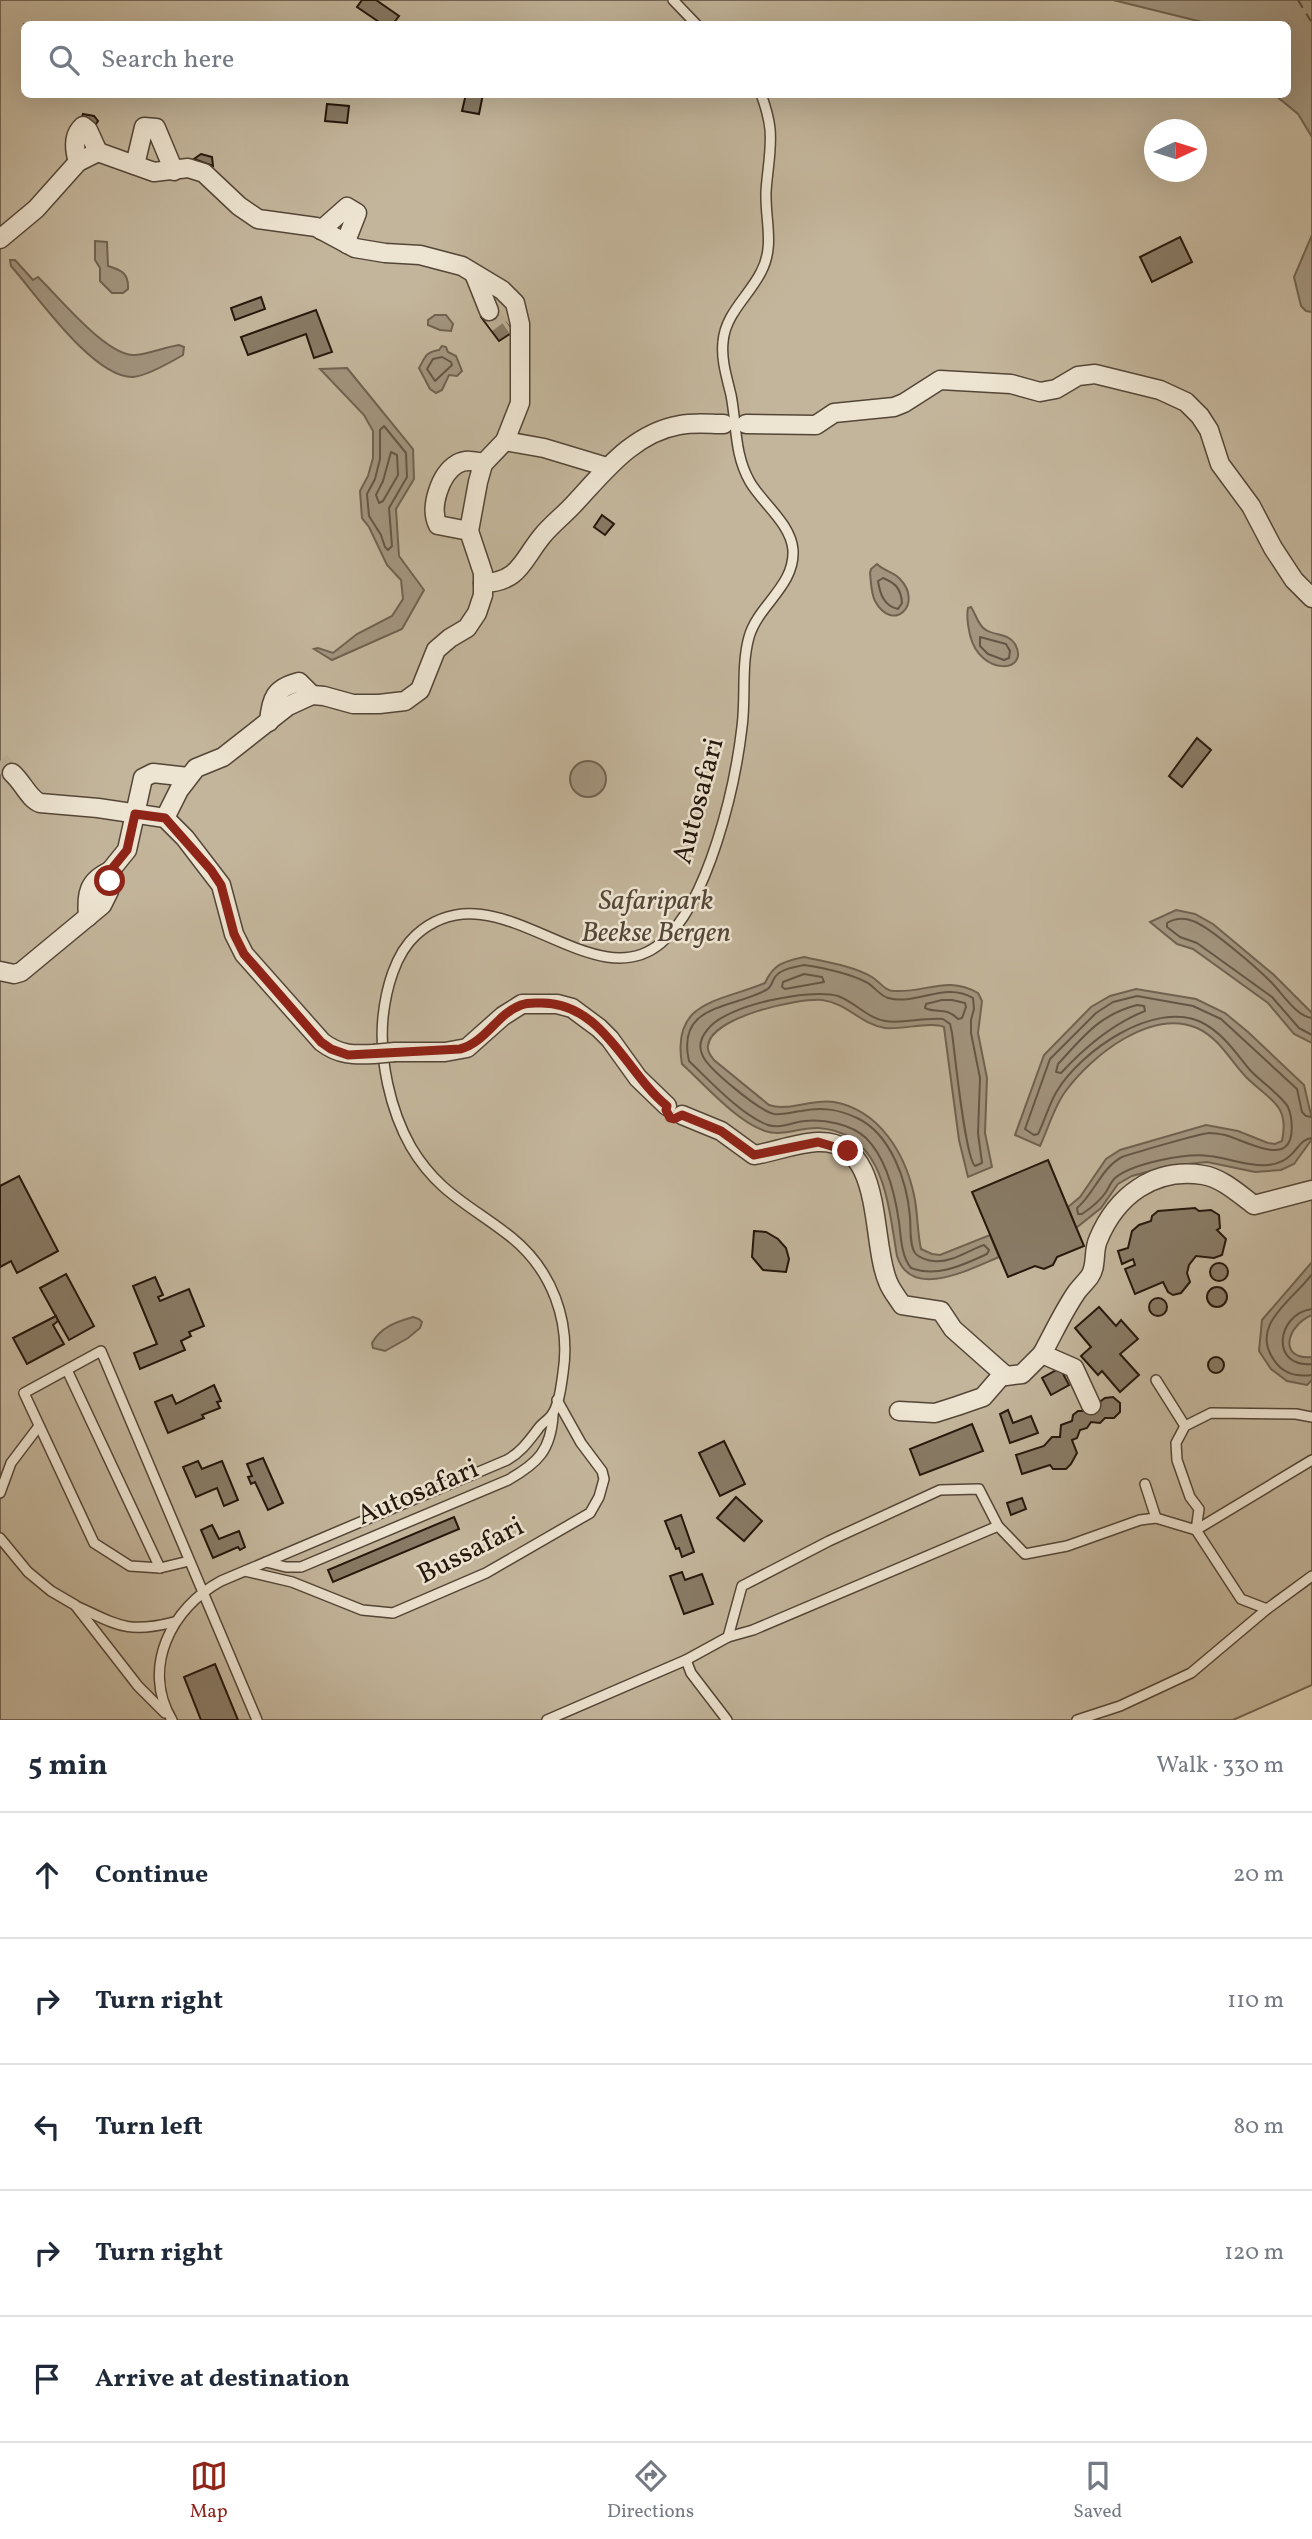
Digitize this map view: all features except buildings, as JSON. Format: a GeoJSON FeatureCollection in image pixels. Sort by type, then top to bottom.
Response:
{"type":"FeatureCollection","features":[{"type":"Feature","properties":{"kind":"street"},"geometry":{"type":"LineString","coordinates":[[78,162],[75,144],[77,132],[83,126],[89,130],[98,152]]}},
{"type":"Feature","properties":{"kind":"street"},"geometry":{"type":"LineString","coordinates":[[135,165],[144,127],[156,128],[174,171]]}},
{"type":"Feature","properties":{"kind":"street"},"geometry":{"type":"LineString","coordinates":[[0,239],[36,209],[78,162],[98,152],[154,172],[188,168],[204,173],[239,206],[258,219],[296,223],[321,230],[355,248],[420,255],[461,266],[502,290],[515,303],[520,403],[505,441],[484,463],[478,482],[469,531],[483,573],[483,594],[477,613],[467,628],[436,650],[420,690],[405,701],[367,706],[312,695],[288,706],[223,757],[196,768],[165,818]]}},
{"type":"Feature","properties":{"kind":"street"},"geometry":{"type":"LineString","coordinates":[[321,230],[347,207],[357,213],[347,244]]}},
{"type":"Feature","properties":{"kind":"street"},"geometry":{"type":"LineString","coordinates":[[475,276],[489,311]]}},
{"type":"Feature","properties":{"kind":"street"},"geometry":{"type":"LineString","coordinates":[[746,424],[775,423],[807,427],[816,425],[834,413],[894,408],[940,380],[1011,384],[1040,392],[1048,391],[1079,376],[1095,374],[1160,390],[1186,402],[1200,416],[1209,430],[1220,464],[1251,506],[1273,548],[1312,598]]}},
{"type":"Feature","properties":{"kind":"street"},"geometry":{"type":"LineString","coordinates":[[483,583],[505,580],[521,566],[544,533],[607,467],[635,445],[680,425],[724,424]]}},
{"type":"Feature","properties":{"kind":"street"},"geometry":{"type":"LineString","coordinates":[[505,441],[544,448],[607,467]]}},
{"type":"Feature","properties":{"kind":"street"},"geometry":{"type":"LineString","coordinates":[[469,531],[438,525],[435,518],[435,501],[446,477],[458,463],[470,460],[484,463]]}},
{"type":"Feature","properties":{"kind":"street"},"geometry":{"type":"LineString","coordinates":[[12,773],[23,782],[34,801],[40,803],[165,818],[216,877],[226,897],[238,944],[268,983],[321,1042],[339,1052],[348,1055],[445,1052],[467,1048],[503,1016],[522,1004],[557,1004],[572,1008],[599,1028],[639,1078],[674,1111],[721,1131],[754,1155],[818,1142],[848,1151],[860,1165],[870,1188],[887,1281],[902,1304],[941,1311],[953,1329],[1006,1376],[1022,1374],[1042,1354],[1068,1305],[1091,1275],[1097,1242],[1106,1224],[1114,1210],[1137,1187],[1160,1178],[1204,1175],[1223,1183],[1254,1205],[1312,1190]]}},
{"type":"Feature","properties":{"kind":"street"},"geometry":{"type":"LineString","coordinates":[[0,971],[14,974],[22,972],[99,910],[106,900],[110,871],[127,850],[143,778],[153,774],[188,777]]}},
{"type":"Feature","properties":{"kind":"street"},"geometry":{"type":"LineString","coordinates":[[1042,1354],[1074,1368],[1091,1405]]}},
{"type":"Feature","properties":{"kind":"street"},"geometry":{"type":"LineString","coordinates":[[899,1411],[935,1413],[970,1402],[983,1397],[1003,1374]]}},
{"type":"Feature","properties":{"kind":"lane"},"geometry":{"type":"LineString","coordinates":[[673,0],[693,21]]}},
{"type":"Feature","properties":{"kind":"lane","name":"Autosafari"},"geometry":{"type":"LineString","coordinates":[[266,1562],[286,1567],[301,1567],[508,1480],[527,1469],[540,1456],[551,1436],[564,1365],[563,1322],[554,1292],[544,1273],[520,1245],[447,1191],[411,1147],[396,1111],[386,1070],[382,1040],[385,1003],[391,979],[404,949],[427,925],[438,920],[460,914],[489,915],[595,955],[628,957],[646,952],[663,942],[686,912],[699,888],[719,832],[738,752],[747,644],[756,620],[783,585],[790,571],[793,550],[786,528],[749,480],[739,457],[723,357],[724,330],[729,318],[762,271],[769,251],[766,192],[771,130],[762,98]]}},
{"type":"Feature","properties":{"kind":"lane"},"geometry":{"type":"LineString","coordinates":[[189,1562],[160,1568],[130,1566],[94,1543],[23,1393],[101,1351],[257,1720]]}},
{"type":"Feature","properties":{"kind":"lane"},"geometry":{"type":"LineString","coordinates":[[66,1370],[160,1568]]}},
{"type":"Feature","properties":{"kind":"lane"},"geometry":{"type":"LineString","coordinates":[[1156,1380],[1185,1426]]}},
{"type":"Feature","properties":{"kind":"lane","name":"Bussafari"},"geometry":{"type":"LineString","coordinates":[[245,1571],[299,1584],[362,1610],[393,1613],[486,1573],[590,1513],[599,1497],[604,1479],[602,1471],[581,1443],[557,1400]]}},
{"type":"Feature","properties":{"kind":"lane"},"geometry":{"type":"LineString","coordinates":[[1196,1530],[1199,1509],[1190,1497],[1177,1460],[1176,1443],[1185,1426],[1211,1413],[1296,1414],[1312,1417]]}},
{"type":"Feature","properties":{"kind":"lane","name":"Autosafari"},"geometry":{"type":"LineString","coordinates":[[174,1622],[202,1592],[245,1571],[507,1461],[526,1446],[539,1427],[553,1415]]}},
{"type":"Feature","properties":{"kind":"lane"},"geometry":{"type":"LineString","coordinates":[[0,1493],[11,1464],[39,1426]]}},
{"type":"Feature","properties":{"kind":"lane"},"geometry":{"type":"LineString","coordinates":[[1196,1530],[1312,1460]]}},
{"type":"Feature","properties":{"kind":"lane"},"geometry":{"type":"LineString","coordinates":[[1145,1484],[1156,1518]]}},
{"type":"Feature","properties":{"kind":"lane"},"geometry":{"type":"LineString","coordinates":[[728,1637],[742,1586],[829,1541],[940,1490],[979,1489],[998,1526],[1025,1554],[1067,1546],[1132,1521],[1156,1518],[1196,1530],[1241,1599],[1266,1609]]}},
{"type":"Feature","properties":{"kind":"lane"},"geometry":{"type":"LineString","coordinates":[[547,1720],[686,1660],[728,1637],[753,1630],[998,1526]]}},
{"type":"Feature","properties":{"kind":"lane"},"geometry":{"type":"LineString","coordinates":[[0,1538],[28,1572],[51,1591],[75,1605],[131,1629],[146,1629],[174,1622]]}},
{"type":"Feature","properties":{"kind":"lane"},"geometry":{"type":"LineString","coordinates":[[1077,1720],[1120,1706],[1191,1673],[1266,1609],[1312,1576]]}},
{"type":"Feature","properties":{"kind":"lane"},"geometry":{"type":"LineString","coordinates":[[75,1605],[138,1686],[172,1720]]}},
{"type":"Feature","properties":{"kind":"lane"},"geometry":{"type":"LineString","coordinates":[[172,1720],[164,1706],[159,1679],[163,1647],[174,1622]]}},
{"type":"Feature","properties":{"kind":"lane"},"geometry":{"type":"LineString","coordinates":[[686,1660],[691,1673],[727,1720]]}},
{"type":"Feature","properties":{"kind":"green space","name":"Safaripark Beekse Bergen"},"geometry":{"type":"Polygon","coordinates":[[[0,0],[1312,0],[1312,1685],[1233,1720],[0,1720],[0,0]]]}},
{"type":"Feature","properties":{"kind":"water"},"geometry":{"type":"Polygon","coordinates":[[[1113,0],[1312,0],[1312,137],[1298,114],[1279,98],[1291,98],[1291,21],[1198,21],[1113,0]]]}},
{"type":"Feature","properties":{"kind":"water"},"geometry":{"type":"Polygon","coordinates":[[[1312,235],[1312,312],[1301,306],[1294,277],[1312,235]]]}},
{"type":"Feature","properties":{"kind":"water"},"geometry":{"type":"Polygon","coordinates":[[[95,241],[107,242],[108,266],[126,276],[128,289],[123,293],[112,293],[100,281],[100,268],[95,260],[95,241]]]}},
{"type":"Feature","properties":{"kind":"water"},"geometry":{"type":"Polygon","coordinates":[[[10,260],[15,260],[33,280],[38,277],[84,324],[111,346],[135,355],[179,345],[184,347],[183,355],[139,376],[117,374],[83,350],[66,332],[11,266],[10,260]]]}},
{"type":"Feature","properties":{"kind":"water"},"geometry":{"type":"Polygon","coordinates":[[[435,315],[446,315],[453,324],[451,331],[428,325],[428,320],[435,315]]]}},
{"type":"Feature","properties":{"kind":"water"},"geometry":{"type":"Polygon","coordinates":[[[442,346],[456,356],[462,371],[457,376],[449,375],[442,390],[436,393],[430,389],[419,368],[428,354],[442,346]]]}},
{"type":"Feature","properties":{"kind":"water"},"geometry":{"type":"Polygon","coordinates":[[[347,368],[413,449],[414,479],[396,509],[399,556],[424,590],[402,629],[332,660],[314,649],[333,653],[357,634],[392,616],[403,599],[401,580],[387,565],[362,518],[360,491],[373,458],[373,431],[364,415],[320,369],[347,368]]]}},
{"type":"Feature","properties":{"kind":"water"},"geometry":{"type":"Polygon","coordinates":[[[877,564],[898,577],[907,588],[907,606],[897,615],[882,611],[875,601],[870,573],[877,564]]]}},
{"type":"Feature","properties":{"kind":"water"},"geometry":{"type":"Polygon","coordinates":[[[971,607],[983,628],[1012,640],[1018,654],[1016,661],[1010,665],[993,664],[975,649],[967,615],[968,608],[971,607]]]}},
{"type":"Feature","properties":{"kind":"water"},"geometry":{"type":"Polygon","coordinates":[[[588,761],[600,767],[606,779],[600,791],[588,797],[576,791],[570,779],[576,767],[588,761]]]}},
{"type":"Feature","properties":{"kind":"water"},"geometry":{"type":"Polygon","coordinates":[[[1176,910],[1195,914],[1213,924],[1274,975],[1312,1013],[1312,1043],[1294,1034],[1268,1003],[1193,949],[1177,944],[1150,922],[1176,910]]]}},
{"type":"Feature","properties":{"kind":"water"},"geometry":{"type":"Polygon","coordinates":[[[804,957],[856,970],[872,977],[891,991],[956,985],[978,993],[982,1001],[978,1033],[987,1078],[985,1133],[992,1167],[968,1177],[959,1140],[944,1027],[939,1025],[885,1028],[869,1023],[831,1002],[794,1002],[757,1011],[723,1026],[712,1036],[708,1046],[714,1060],[769,1105],[785,1107],[826,1101],[864,1114],[888,1136],[904,1164],[914,1195],[921,1249],[940,1255],[990,1235],[999,1257],[942,1278],[915,1277],[904,1269],[897,1256],[886,1194],[879,1174],[870,1157],[857,1143],[840,1133],[818,1128],[778,1133],[765,1131],[732,1111],[682,1064],[681,1043],[684,1027],[692,1015],[716,1000],[765,983],[780,964],[804,957]]]}},
{"type":"Feature","properties":{"kind":"water"},"geometry":{"type":"Polygon","coordinates":[[[1136,989],[1196,999],[1225,1013],[1248,1032],[1304,1085],[1312,1119],[1312,1139],[1294,1164],[1281,1170],[1255,1172],[1207,1162],[1169,1166],[1132,1176],[1118,1184],[1101,1208],[1076,1228],[1068,1207],[1080,1197],[1106,1159],[1120,1150],[1206,1125],[1238,1131],[1268,1143],[1282,1141],[1283,1119],[1276,1104],[1246,1077],[1212,1037],[1197,1028],[1179,1024],[1161,1024],[1142,1030],[1123,1039],[1090,1064],[1061,1098],[1040,1146],[1015,1135],[1044,1055],[1091,1007],[1110,996],[1136,989]]]}},
{"type":"Feature","properties":{"kind":"water"},"geometry":{"type":"Polygon","coordinates":[[[1312,1262],[1312,1315],[1296,1327],[1289,1341],[1294,1353],[1301,1357],[1312,1357],[1312,1380],[1307,1385],[1287,1381],[1271,1369],[1259,1351],[1262,1320],[1312,1262]]]}},
{"type":"Feature","properties":{"kind":"water"},"geometry":{"type":"Polygon","coordinates":[[[413,1317],[422,1322],[420,1328],[408,1338],[385,1351],[373,1348],[372,1343],[384,1329],[413,1317]]]}},
{"type":"Feature","properties":{"kind":"ferry route"},"geometry":{"type":"LineString","coordinates":[[1298,0],[1312,23]]}},
{"type":"Feature","properties":{"kind":"tunnel"},"geometry":{"type":"LineString","coordinates":[[489,311],[503,330],[509,326]]}},
{"type":"Feature","properties":{"kind":"tunnel"},"geometry":{"type":"LineString","coordinates":[[0,761],[12,773]]}},
{"type":"Feature","properties":{"kind":"route"},"geometry":{"type":"LineString","coordinates":[[110,881],[110,871],[127,850],[135,814],[165,818],[185,838],[221,885],[234,934],[244,954],[321,1042],[339,1052],[360,1055],[445,1052],[467,1048],[503,1016],[522,1004],[557,1004],[580,1013],[610,1039],[639,1078],[667,1106],[667,1115],[670,1118],[679,1118],[682,1115],[721,1131],[754,1155],[818,1142],[848,1151]]}}]}
